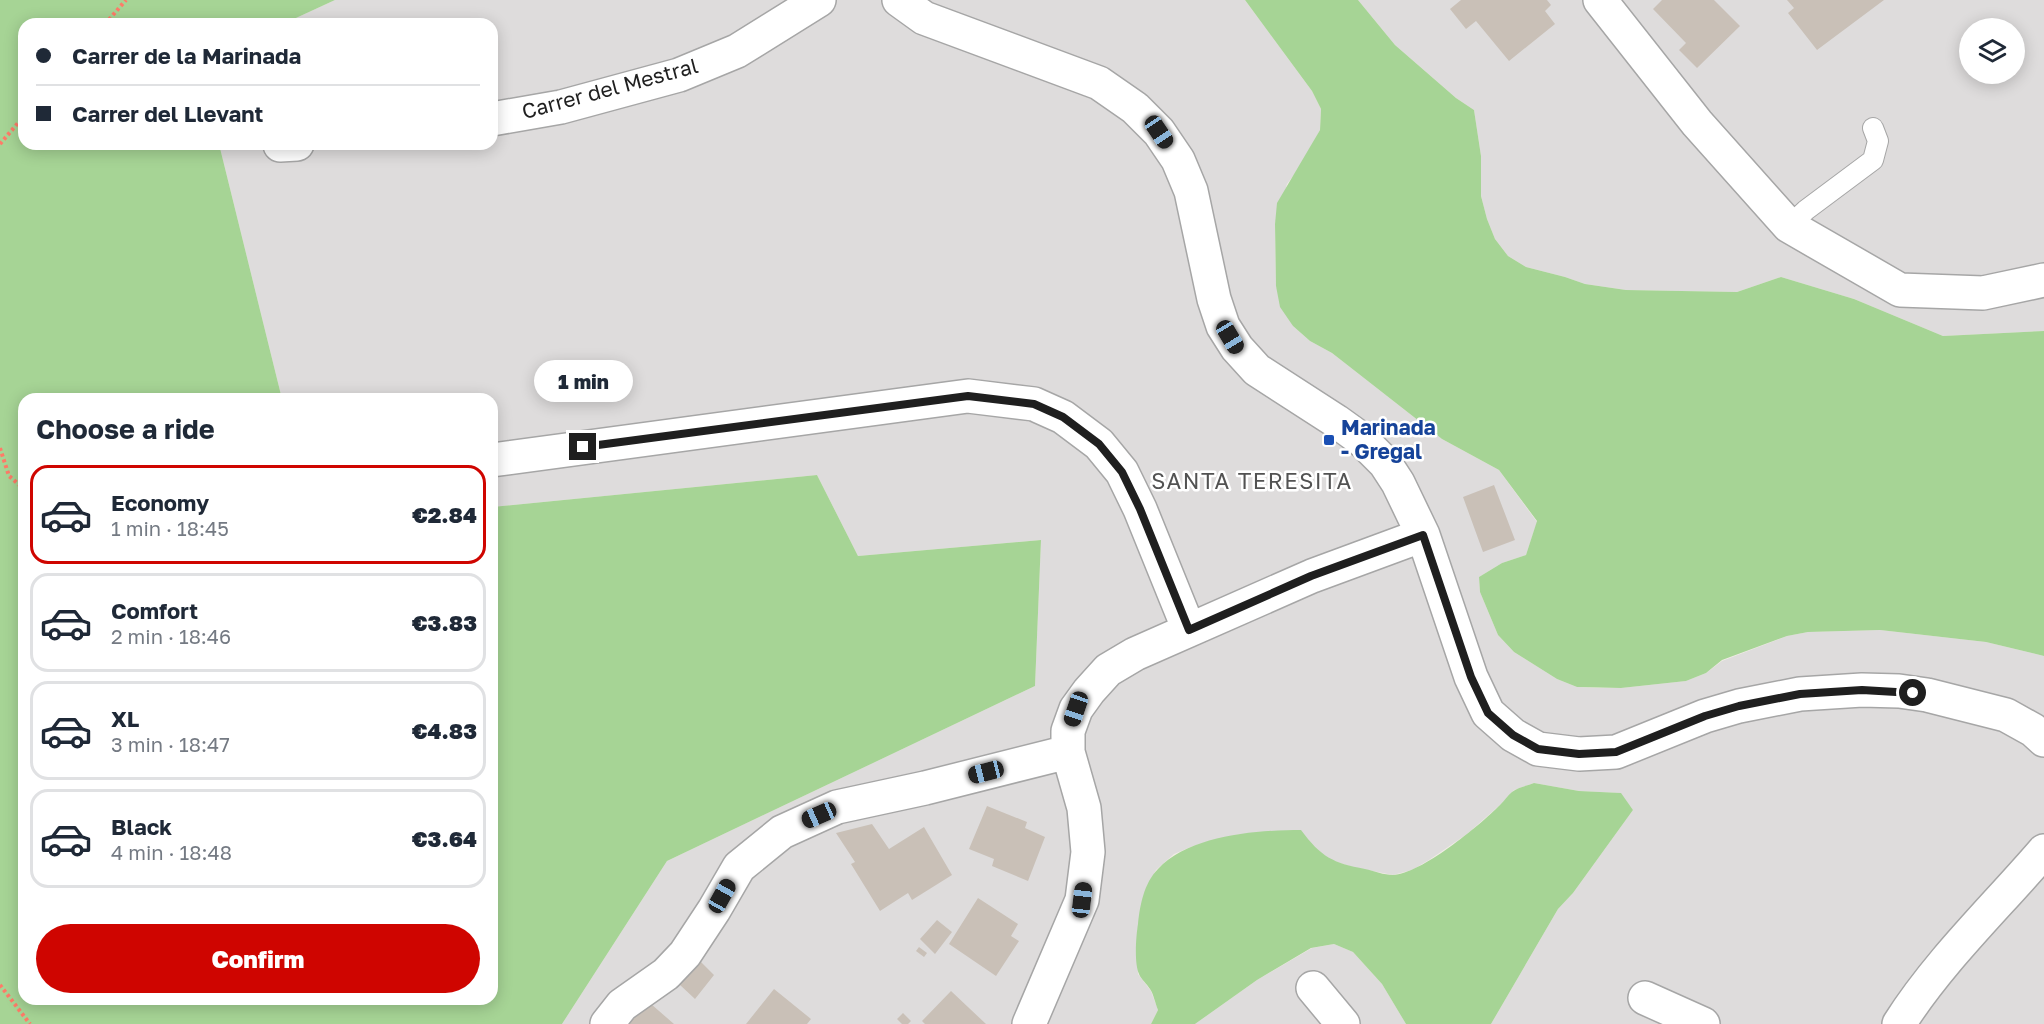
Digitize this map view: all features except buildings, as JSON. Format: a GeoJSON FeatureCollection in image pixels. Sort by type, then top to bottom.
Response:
{"type":"FeatureCollection","features":[{"type":"Feature","properties":{"kind":"street","name":"Carrer del Mestral"},"geometry":{"type":"LineString","coordinates":[[498,117],[561,107],[679,75],[737,51],[819,0]]}},
{"type":"Feature","properties":{"kind":"street"},"geometry":{"type":"LineString","coordinates":[[899,0],[924,18],[1099,83],[1135,108],[1159,132],[1178,160],[1191,190],[1214,299],[1223,326],[1237,348],[1257,370],[1361,439],[1385,463],[1398,483],[1423,535],[1471,677],[1488,713],[1513,735],[1538,749],[1579,754],[1616,752],[1705,716],[1739,706],[1800,694],[1862,690],[1899,691],[1927,695],[2006,715],[2044,740]]}},
{"type":"Feature","properties":{"kind":"street"},"geometry":{"type":"LineString","coordinates":[[1600,0],[1697,123],[1789,226],[1900,290],[1983,293],[2044,280]]}},
{"type":"Feature","properties":{"kind":"street"},"geometry":{"type":"LineString","coordinates":[[498,458],[968,396],[1034,404],[1063,417],[1099,444],[1122,472],[1140,509],[1189,630]]}},
{"type":"Feature","properties":{"kind":"street"},"geometry":{"type":"LineString","coordinates":[[1029,1024],[1082,900],[1088,852],[1083,808],[1068,752],[1068,731],[1076,709],[1108,670],[1135,654],[1311,576],[1423,535]]}},
{"type":"Feature","properties":{"kind":"street"},"geometry":{"type":"LineString","coordinates":[[608,1024],[622,1005],[666,974],[685,954],[739,867],[782,832],[837,807],[925,788],[1068,752]]}},
{"type":"Feature","properties":{"kind":"street"},"geometry":{"type":"LineString","coordinates":[[1899,1024],[1917,997],[1964,940],[2006,896],[2044,851]]}},
{"type":"Feature","properties":{"kind":"street"},"geometry":{"type":"LineString","coordinates":[[1313,988],[1343,1024]]}},
{"type":"Feature","properties":{"kind":"street"},"geometry":{"type":"LineString","coordinates":[[1645,998],[1703,1024]]}},
{"type":"Feature","properties":{"kind":"lane"},"geometry":{"type":"LineString","coordinates":[[1789,226],[1806,210],[1873,160],[1878,141],[1873,128]]}},
{"type":"Feature","properties":{"kind":"path"},"geometry":{"type":"LineString","coordinates":[[110,18],[126,0]]}},
{"type":"Feature","properties":{"kind":"path"},"geometry":{"type":"LineString","coordinates":[[0,144],[18,123]]}},
{"type":"Feature","properties":{"kind":"path"},"geometry":{"type":"LineString","coordinates":[[0,448],[9,476],[18,484]]}},
{"type":"Feature","properties":{"kind":"path"},"geometry":{"type":"LineString","coordinates":[[0,985],[30,1024]]}},
{"type":"Feature","properties":{"kind":"shaded area"},"geometry":{"type":"Polygon","coordinates":[[[335,0],[1245,0],[1312,91],[1321,109],[1320,130],[1300,167],[1287,184],[1275,224],[1276,286],[1293,326],[1310,341],[1332,353],[1442,439],[1499,470],[1537,522],[1526,555],[1502,563],[1479,577],[1480,592],[1498,635],[1514,652],[1557,679],[1577,687],[1598,688],[1621,688],[1686,681],[1706,673],[1722,661],[1787,636],[1808,632],[1880,630],[1986,642],[2044,656],[2044,1024],[1491,1024],[1558,909],[1573,893],[1633,810],[1620,793],[1579,791],[1534,783],[1514,790],[1467,834],[1429,860],[1412,870],[1393,875],[1352,867],[1331,860],[1315,849],[1300,830],[1235,835],[1193,846],[1174,854],[1156,870],[1147,886],[1137,932],[1138,974],[1151,991],[1158,1010],[1151,1024],[562,1024],[667,861],[1035,686],[1041,540],[858,556],[817,475],[498,506],[498,393],[281,393],[220,150],[498,150],[498,18],[296,18],[335,0]]]}},
{"type":"Feature","properties":{"kind":"shaded area"},"geometry":{"type":"Polygon","coordinates":[[[1358,0],[2044,0],[2044,331],[1943,336],[1854,299],[1781,277],[1737,292],[1626,290],[1585,284],[1526,267],[1508,256],[1495,239],[1481,196],[1481,156],[1474,110],[1456,98],[1395,45],[1358,0]]]}},
{"type":"Feature","properties":{"kind":"shaded area"},"geometry":{"type":"Polygon","coordinates":[[[1334,944],[1353,952],[1382,984],[1406,1024],[1195,1024],[1257,980],[1312,948],[1334,944]]]}},
{"type":"Feature","properties":{"kind":"green space"},"geometry":{"type":"Polygon","coordinates":[[[0,0],[335,0],[296,18],[18,18],[18,150],[220,150],[281,393],[18,393],[18,1005],[498,1005],[498,506],[817,475],[858,556],[1041,540],[1035,686],[667,861],[562,1024],[0,1024],[0,0]]]}},
{"type":"Feature","properties":{"kind":"green space"},"geometry":{"type":"Polygon","coordinates":[[[1245,0],[1358,0],[1395,45],[1456,98],[1474,110],[1481,156],[1481,196],[1487,219],[1495,239],[1508,256],[1526,267],[1585,284],[1626,290],[1737,292],[1781,277],[1854,299],[1943,336],[2044,331],[2044,656],[1986,642],[1880,630],[1808,632],[1787,636],[1722,660],[1706,673],[1686,681],[1621,688],[1577,687],[1557,679],[1514,652],[1498,635],[1480,592],[1479,577],[1502,563],[1526,555],[1537,521],[1499,470],[1442,439],[1332,353],[1310,341],[1293,326],[1280,307],[1276,286],[1277,203],[1320,130],[1321,109],[1312,91],[1245,0]]]}},
{"type":"Feature","properties":{"kind":"green space"},"geometry":{"type":"Polygon","coordinates":[[[1534,783],[1579,791],[1621,793],[1633,810],[1573,893],[1558,909],[1491,1024],[1406,1024],[1382,984],[1353,952],[1334,944],[1311,948],[1257,980],[1195,1024],[1151,1024],[1158,1010],[1151,991],[1137,969],[1137,929],[1149,881],[1171,858],[1205,842],[1225,837],[1264,831],[1301,830],[1315,847],[1336,861],[1383,874],[1405,873],[1449,848],[1478,825],[1512,792],[1534,783]]]}},
{"type":"Feature","properties":{"kind":"place","name":"Marinada - Gregal"},"geometry":{"type":"Point","coordinates":[1329,440]}},
{"type":"Feature","properties":{"kind":"district","name":"SANTA TERESITA"},"geometry":{"type":"Point","coordinates":[1252,481]}},
{"type":"Feature","properties":{"kind":"route"},"geometry":{"type":"LineString","coordinates":[[583,447],[968,396],[1007,399],[1034,404],[1063,417],[1099,444],[1122,472],[1140,509],[1189,630],[1311,576],[1423,535],[1471,677],[1488,713],[1513,735],[1538,749],[1579,754],[1616,752],[1705,716],[1739,706],[1800,694],[1862,690],[1913,693]]}}]}
